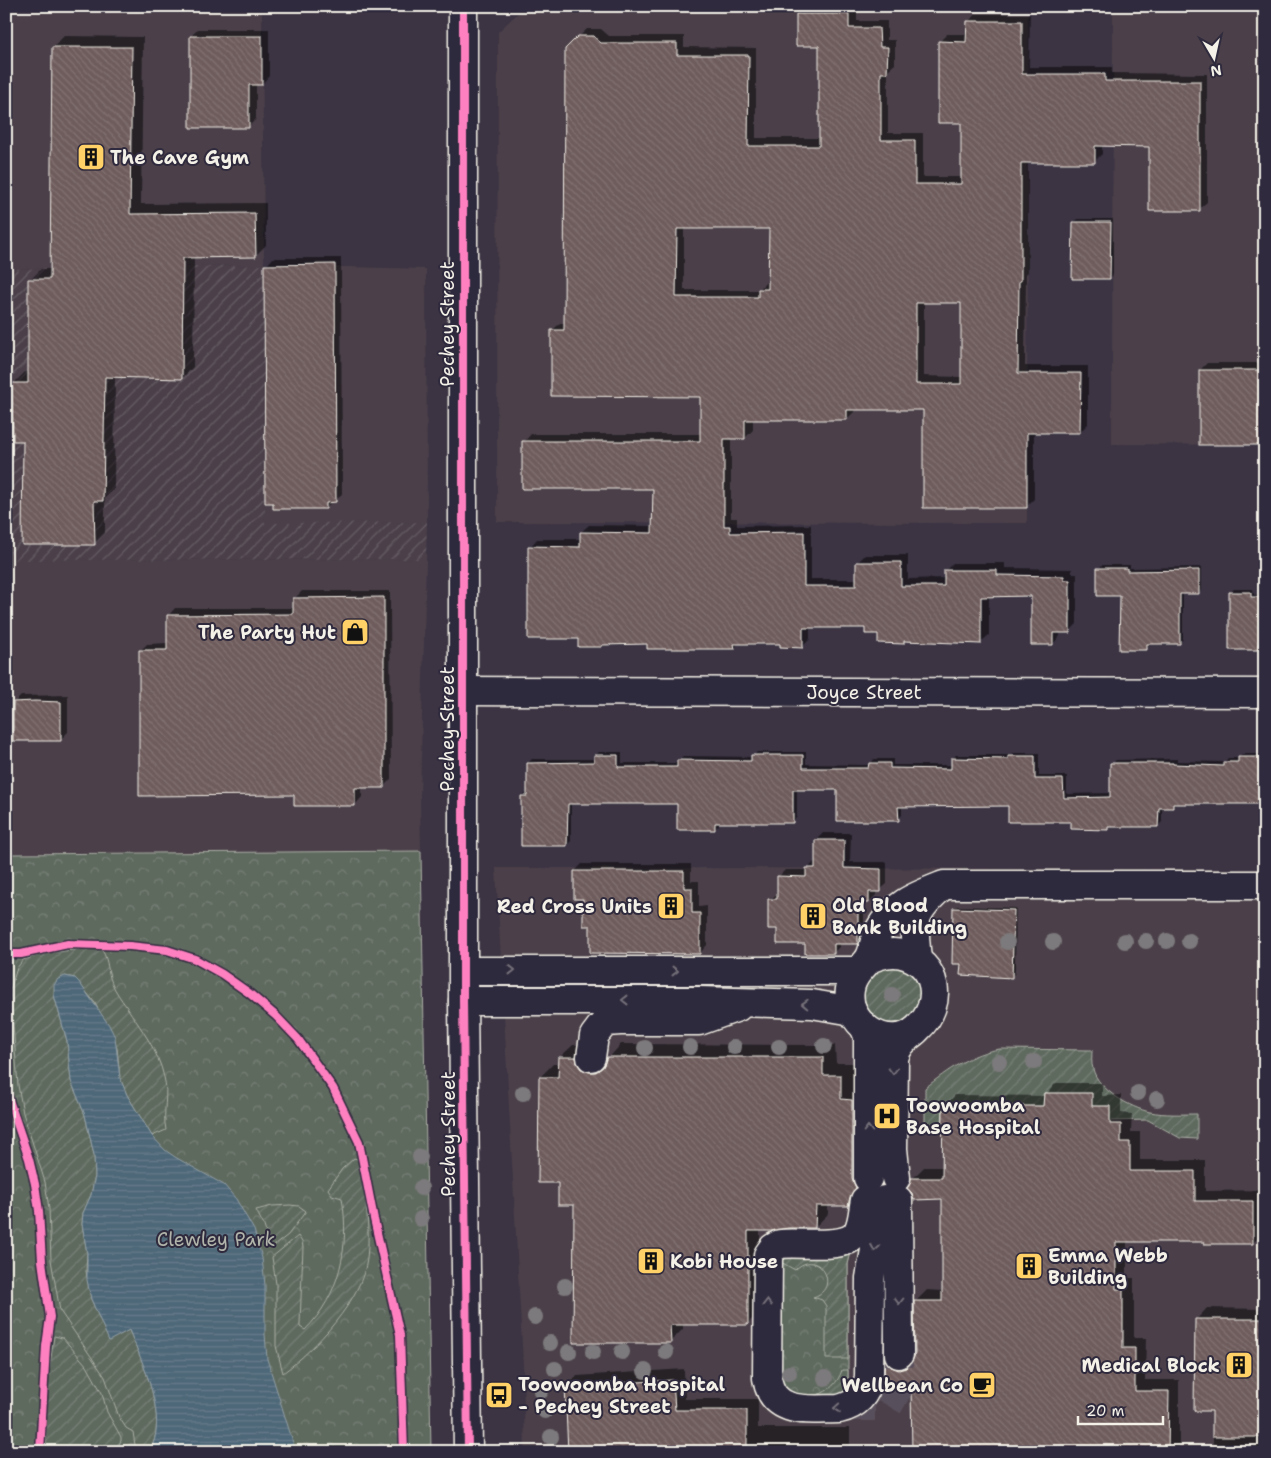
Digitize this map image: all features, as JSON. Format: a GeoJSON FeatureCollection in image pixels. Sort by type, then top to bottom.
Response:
{"type":"FeatureCollection","features":[{"type":"Feature","properties":{"kind":"street","name":"Pechey Street"},"geometry":{"type":"LineString","coordinates":[[463,6],[463,1001],[468,1452]]}},
{"type":"Feature","properties":{"kind":"street","name":"Joyce Street"},"geometry":{"type":"LineString","coordinates":[[464,691],[1265,693]]}},
{"type":"Feature","properties":{"kind":"street"},"geometry":{"type":"LineString","coordinates":[[917,960],[914,929],[919,910],[944,885]]}},
{"type":"Feature","properties":{"kind":"street"},"geometry":{"type":"LineString","coordinates":[[899,1354],[868,1036],[850,1002],[850,986],[888,916],[902,903],[944,885],[1265,885]]}},
{"type":"Feature","properties":{"kind":"street"},"geometry":{"type":"LineString","coordinates":[[464,971],[609,971],[863,965],[885,953],[902,953],[917,960],[928,972],[934,988],[934,1004],[927,1020],[902,1041],[895,1052],[894,1058],[893,1149],[883,1189],[870,1278],[870,1378],[867,1388],[859,1400],[839,1409],[788,1407],[776,1399],[768,1388],[768,1255],[773,1248],[780,1244],[838,1243],[851,1240],[883,1189]]}},
{"type":"Feature","properties":{"kind":"street"},"geometry":{"type":"LineString","coordinates":[[609,971],[579,1000],[579,1037],[591,1057],[594,1036],[606,1022],[699,1021],[748,1003]]}},
{"type":"Feature","properties":{"kind":"street"},"geometry":{"type":"LineString","coordinates":[[463,1001],[699,1001],[812,1004],[858,1018],[867,1030],[883,1037],[900,1038],[915,1031]]}},
{"type":"Feature","properties":{"kind":"shaded area"},"geometry":{"type":"Polygon","coordinates":[[[262,12],[264,265],[6,269],[6,13],[262,12]]]}},
{"type":"Feature","properties":{"kind":"shaded area"},"geometry":{"type":"Polygon","coordinates":[[[519,12],[1028,12],[1027,523],[497,522],[498,32],[519,12]]]}},
{"type":"Feature","properties":{"kind":"shaded area"},"geometry":{"type":"Polygon","coordinates":[[[1113,12],[1265,13],[1265,445],[1112,444],[1113,12]]]}},
{"type":"Feature","properties":{"kind":"shaded area"},"geometry":{"type":"Polygon","coordinates":[[[264,265],[426,269],[427,522],[265,524],[264,265]]]}},
{"type":"Feature","properties":{"kind":"shaded area"},"geometry":{"type":"Polygon","coordinates":[[[264,265],[265,523],[427,522],[426,559],[9,560],[6,269],[264,265]]]}},
{"type":"Feature","properties":{"kind":"shaded area"},"geometry":{"type":"Polygon","coordinates":[[[426,559],[420,796],[421,851],[11,854],[9,560],[426,559]]]}},
{"type":"Feature","properties":{"kind":"shaded area","name":"Toowoomba Base Hospital"},"geometry":{"type":"Polygon","coordinates":[[[496,868],[1265,869],[1265,1452],[525,1452],[523,1363],[496,868]]]}},
{"type":"Feature","properties":{"kind":"green space","name":"Clewley Park"},"geometry":{"type":"Polygon","coordinates":[[[6,414],[11,854],[421,851],[431,1452],[6,1452],[6,414]]]}},
{"type":"Feature","properties":{"kind":"green space"},"geometry":{"type":"Polygon","coordinates":[[[91,948],[102,950],[113,986],[143,1031],[158,1058],[165,1084],[166,1130],[152,1136],[127,1095],[120,1078],[117,1048],[95,1003],[75,978],[65,976],[54,995],[67,1041],[71,1081],[85,1115],[94,1155],[95,1176],[91,1195],[83,1213],[82,1224],[87,1253],[86,1271],[91,1299],[109,1340],[129,1330],[147,1374],[152,1391],[157,1424],[155,1439],[149,1452],[136,1452],[133,1432],[126,1428],[119,1417],[105,1377],[60,1311],[51,1260],[49,1209],[45,1182],[23,1113],[18,1085],[10,990],[17,968],[23,960],[47,953],[91,948]]]}},
{"type":"Feature","properties":{"kind":"green space"},"geometry":{"type":"Polygon","coordinates":[[[892,967],[907,972],[915,980],[920,995],[915,1010],[907,1018],[892,1023],[877,1018],[869,1010],[864,995],[869,980],[877,972],[892,967]]]}},
{"type":"Feature","properties":{"kind":"green space"},"geometry":{"type":"Polygon","coordinates":[[[1000,1049],[1092,1050],[1093,1069],[1096,1077],[1108,1091],[1142,1110],[1167,1114],[1197,1114],[1197,1139],[1180,1138],[1148,1120],[1110,1121],[1110,1106],[1092,1106],[1091,1093],[1044,1093],[1043,1106],[943,1106],[942,1126],[925,1126],[925,1088],[970,1058],[1000,1049]]]}},
{"type":"Feature","properties":{"kind":"green space"},"geometry":{"type":"Polygon","coordinates":[[[354,1158],[360,1160],[368,1222],[367,1259],[363,1275],[347,1307],[335,1322],[309,1351],[283,1373],[276,1346],[276,1284],[272,1257],[298,1236],[302,1242],[300,1327],[305,1330],[327,1301],[340,1269],[345,1234],[342,1198],[332,1195],[328,1189],[342,1169],[354,1158]]]}},
{"type":"Feature","properties":{"kind":"green space"},"geometry":{"type":"Polygon","coordinates":[[[272,1206],[299,1206],[306,1211],[288,1235],[271,1248],[264,1226],[256,1210],[272,1206]]]}},
{"type":"Feature","properties":{"kind":"green space"},"geometry":{"type":"Polygon","coordinates":[[[776,1252],[851,1252],[848,1264],[848,1402],[779,1396],[776,1252]]]}},
{"type":"Feature","properties":{"kind":"green space"},"geometry":{"type":"Polygon","coordinates":[[[851,1252],[848,1264],[848,1359],[826,1359],[826,1306],[822,1300],[813,1297],[822,1292],[826,1286],[827,1278],[824,1271],[812,1263],[804,1264],[795,1270],[772,1257],[851,1252]]]}},
{"type":"Feature","properties":{"kind":"green space"},"geometry":{"type":"Polygon","coordinates":[[[54,1336],[63,1338],[87,1366],[102,1393],[107,1412],[121,1437],[121,1441],[114,1452],[46,1452],[47,1388],[54,1336]]]}},
{"type":"Feature","properties":{"kind":"green space"},"geometry":{"type":"Polygon","coordinates":[[[842,1370],[848,1370],[848,1402],[787,1401],[784,1387],[801,1395],[818,1395],[833,1386],[842,1370]]]}},
{"type":"Feature","properties":{"kind":"water"},"geometry":{"type":"Polygon","coordinates":[[[65,976],[75,978],[79,982],[109,1025],[115,1037],[120,1078],[127,1095],[152,1136],[165,1150],[175,1157],[224,1185],[236,1199],[254,1230],[262,1258],[265,1285],[267,1359],[296,1452],[149,1452],[155,1439],[157,1424],[152,1391],[147,1374],[129,1330],[109,1341],[91,1299],[87,1280],[87,1253],[82,1224],[83,1213],[91,1195],[95,1176],[94,1155],[85,1115],[71,1081],[67,1041],[54,995],[54,985],[58,979],[65,976]]]}},
{"type":"Feature","properties":{"kind":"building"},"geometry":{"type":"Polygon","coordinates":[[[796,14],[849,14],[849,28],[879,28],[880,47],[888,47],[887,73],[881,73],[881,140],[915,140],[915,184],[961,184],[961,123],[938,123],[938,41],[966,42],[967,21],[1022,21],[1022,74],[1105,74],[1105,81],[1200,81],[1200,211],[1149,211],[1149,147],[1095,146],[1095,163],[1021,163],[1021,281],[1019,281],[1018,373],[1081,373],[1080,433],[1027,433],[1027,508],[923,508],[923,410],[847,410],[847,420],[745,420],[745,439],[724,439],[724,526],[730,526],[730,533],[804,532],[804,586],[856,586],[856,562],[901,562],[901,586],[944,586],[944,570],[997,570],[997,575],[1064,576],[1064,580],[1070,580],[1070,633],[1053,633],[1053,645],[1031,645],[1031,596],[981,597],[981,644],[904,641],[904,644],[878,643],[878,634],[865,634],[865,628],[803,628],[803,648],[780,647],[780,644],[734,644],[735,649],[647,649],[647,644],[578,647],[578,639],[528,639],[528,546],[580,547],[580,532],[652,533],[653,489],[522,489],[522,441],[700,441],[700,397],[551,396],[551,330],[564,330],[565,49],[578,36],[593,36],[601,43],[677,43],[677,55],[749,55],[748,146],[819,146],[819,46],[796,46],[796,14]],[[677,229],[676,297],[758,297],[758,289],[768,289],[769,229],[677,229]],[[916,303],[916,384],[961,384],[961,303],[916,303]]]}},
{"type":"Feature","properties":{"kind":"building"},"geometry":{"type":"Polygon","coordinates":[[[190,36],[262,36],[262,85],[249,85],[249,128],[190,128],[190,36]]]}},
{"type":"Feature","properties":{"kind":"building"},"geometry":{"type":"Polygon","coordinates":[[[52,47],[132,47],[130,214],[255,213],[256,257],[183,258],[182,379],[105,377],[103,501],[94,501],[95,545],[22,545],[23,441],[13,441],[12,383],[28,383],[28,279],[50,279],[52,47]]]}},
{"type":"Feature","properties":{"kind":"building"},"geometry":{"type":"Polygon","coordinates":[[[1073,222],[1111,222],[1110,279],[1072,279],[1073,222]]]}},
{"type":"Feature","properties":{"kind":"building"},"geometry":{"type":"Polygon","coordinates":[[[335,264],[336,502],[326,503],[326,509],[273,509],[273,503],[265,503],[264,265],[335,264]]]}},
{"type":"Feature","properties":{"kind":"building"},"geometry":{"type":"Polygon","coordinates":[[[1199,370],[1265,370],[1265,445],[1199,445],[1199,370]]]}},
{"type":"Feature","properties":{"kind":"building"},"geometry":{"type":"Polygon","coordinates":[[[1097,568],[1127,568],[1127,571],[1199,570],[1199,594],[1180,594],[1180,644],[1147,644],[1147,650],[1119,650],[1120,596],[1097,596],[1097,568]]]}},
{"type":"Feature","properties":{"kind":"building"},"geometry":{"type":"Polygon","coordinates":[[[1229,592],[1251,592],[1251,597],[1265,597],[1265,644],[1258,644],[1258,650],[1229,650],[1229,592]]]}},
{"type":"Feature","properties":{"kind":"building"},"geometry":{"type":"Polygon","coordinates":[[[384,597],[384,788],[355,788],[355,806],[294,806],[294,795],[139,796],[139,650],[167,650],[167,615],[293,614],[293,598],[384,597]]]}},
{"type":"Feature","properties":{"kind":"building"},"geometry":{"type":"Polygon","coordinates":[[[13,702],[61,702],[61,741],[13,741],[13,702]]]}},
{"type":"Feature","properties":{"kind":"building"},"geometry":{"type":"Polygon","coordinates":[[[594,755],[618,755],[618,767],[677,767],[677,760],[751,761],[751,755],[803,755],[803,768],[868,768],[869,763],[890,763],[890,768],[951,769],[951,758],[1008,759],[1008,756],[1035,756],[1035,779],[1063,779],[1064,798],[1110,797],[1110,763],[1173,763],[1223,766],[1223,762],[1238,762],[1238,757],[1260,757],[1260,804],[1173,804],[1173,808],[1159,808],[1158,827],[1108,827],[1108,830],[1071,829],[1071,822],[1008,822],[1008,806],[898,807],[899,821],[837,821],[837,790],[793,790],[793,823],[715,823],[715,830],[677,830],[677,804],[568,804],[567,846],[521,846],[521,796],[527,796],[527,763],[594,762],[594,755]]]}},
{"type":"Feature","properties":{"kind":"building","name":"Old Blood Bank Building"},"geometry":{"type":"Polygon","coordinates":[[[815,840],[844,840],[844,868],[881,869],[881,892],[869,892],[869,903],[858,903],[858,944],[834,944],[834,954],[805,954],[805,944],[777,944],[777,929],[768,929],[768,899],[777,899],[777,876],[806,877],[806,868],[815,868],[815,840]]]}},
{"type":"Feature","properties":{"kind":"building"},"geometry":{"type":"Polygon","coordinates":[[[574,871],[684,871],[684,888],[692,888],[692,913],[700,913],[700,954],[590,953],[590,926],[583,926],[583,899],[574,899],[574,871]]]}},
{"type":"Feature","properties":{"kind":"building"},"geometry":{"type":"Polygon","coordinates":[[[953,908],[1014,910],[1012,978],[960,975],[961,964],[952,964],[953,908]]]}},
{"type":"Feature","properties":{"kind":"building","name":"Toowoomba Base Hospital"},"geometry":{"type":"Polygon","coordinates":[[[559,1057],[576,1057],[581,1069],[596,1072],[603,1067],[607,1057],[823,1057],[823,1075],[841,1075],[841,1099],[852,1100],[852,1178],[856,1188],[850,1197],[848,1206],[816,1206],[815,1228],[748,1231],[748,1325],[670,1325],[671,1343],[573,1343],[574,1205],[558,1205],[558,1183],[538,1183],[539,1077],[558,1077],[559,1057]]]}},
{"type":"Feature","properties":{"kind":"building","name":"Emma Webb Building"},"geometry":{"type":"Polygon","coordinates":[[[1044,1093],[1092,1093],[1092,1106],[1110,1106],[1110,1124],[1121,1124],[1121,1142],[1130,1142],[1130,1171],[1195,1171],[1195,1201],[1253,1201],[1253,1244],[1116,1242],[1116,1289],[1123,1289],[1123,1348],[1135,1348],[1135,1391],[1169,1391],[1168,1452],[912,1452],[911,1388],[883,1388],[885,1360],[891,1367],[899,1370],[906,1368],[912,1362],[915,1354],[914,1301],[942,1301],[942,1199],[914,1200],[912,1193],[907,1188],[911,1178],[942,1178],[943,1106],[1043,1106],[1044,1093]]]}},
{"type":"Feature","properties":{"kind":"building","name":"Medical Block"},"geometry":{"type":"Polygon","coordinates":[[[1195,1319],[1265,1319],[1265,1437],[1212,1437],[1212,1411],[1194,1411],[1195,1319]]]}},
{"type":"Feature","properties":{"kind":"building"},"geometry":{"type":"Polygon","coordinates":[[[673,1380],[675,1410],[747,1410],[747,1452],[568,1452],[565,1386],[673,1380]]]}},
{"type":"Feature","properties":{"kind":"tunnel"},"geometry":{"type":"LineString","coordinates":[[847,1407],[888,1407],[899,1388],[899,1354]]}},
{"type":"Feature","properties":{"kind":"cycle path"},"geometry":{"type":"LineString","coordinates":[[463,6],[463,1001],[468,1452]]}},
{"type":"Feature","properties":{"kind":"cycle path"},"geometry":{"type":"LineString","coordinates":[[6,954],[21,954],[68,944],[130,946],[167,950],[195,959],[222,974],[249,993],[276,1016],[298,1039],[333,1088],[359,1142],[400,1335],[404,1452]]}},
{"type":"Feature","properties":{"kind":"cycle path"},"geometry":{"type":"LineString","coordinates":[[6,1091],[29,1159],[35,1184],[39,1211],[42,1261],[50,1317],[46,1346],[40,1452]]}},
{"type":"Feature","properties":{"kind":"place","name":"The Cave Gym"},"geometry":{"type":"Point","coordinates":[91,157]}},
{"type":"Feature","properties":{"kind":"place","name":"The Party Hut"},"geometry":{"type":"Point","coordinates":[355,632]}},
{"type":"Feature","properties":{"kind":"place","name":"Red Cross Units"},"geometry":{"type":"Point","coordinates":[671,906]}},
{"type":"Feature","properties":{"kind":"place","name":"Old Blood Bank Building"},"geometry":{"type":"Point","coordinates":[813,916]}},
{"type":"Feature","properties":{"kind":"place","name":"Toowoomba Base Hospital"},"geometry":{"type":"Point","coordinates":[887,1116]}},
{"type":"Feature","properties":{"kind":"place","name":"Kobi House"},"geometry":{"type":"Point","coordinates":[651,1261]}},
{"type":"Feature","properties":{"kind":"place","name":"Emma Webb Building"},"geometry":{"type":"Point","coordinates":[1029,1266]}},
{"type":"Feature","properties":{"kind":"place","name":"Medical Block"},"geometry":{"type":"Point","coordinates":[1239,1365]}},
{"type":"Feature","properties":{"kind":"place","name":"Wellbean Co"},"geometry":{"type":"Point","coordinates":[982,1385]}},
{"type":"Feature","properties":{"kind":"place","name":"Toowoomba Hospital - Pechey Street"},"geometry":{"type":"Point","coordinates":[499,1395]}}]}
